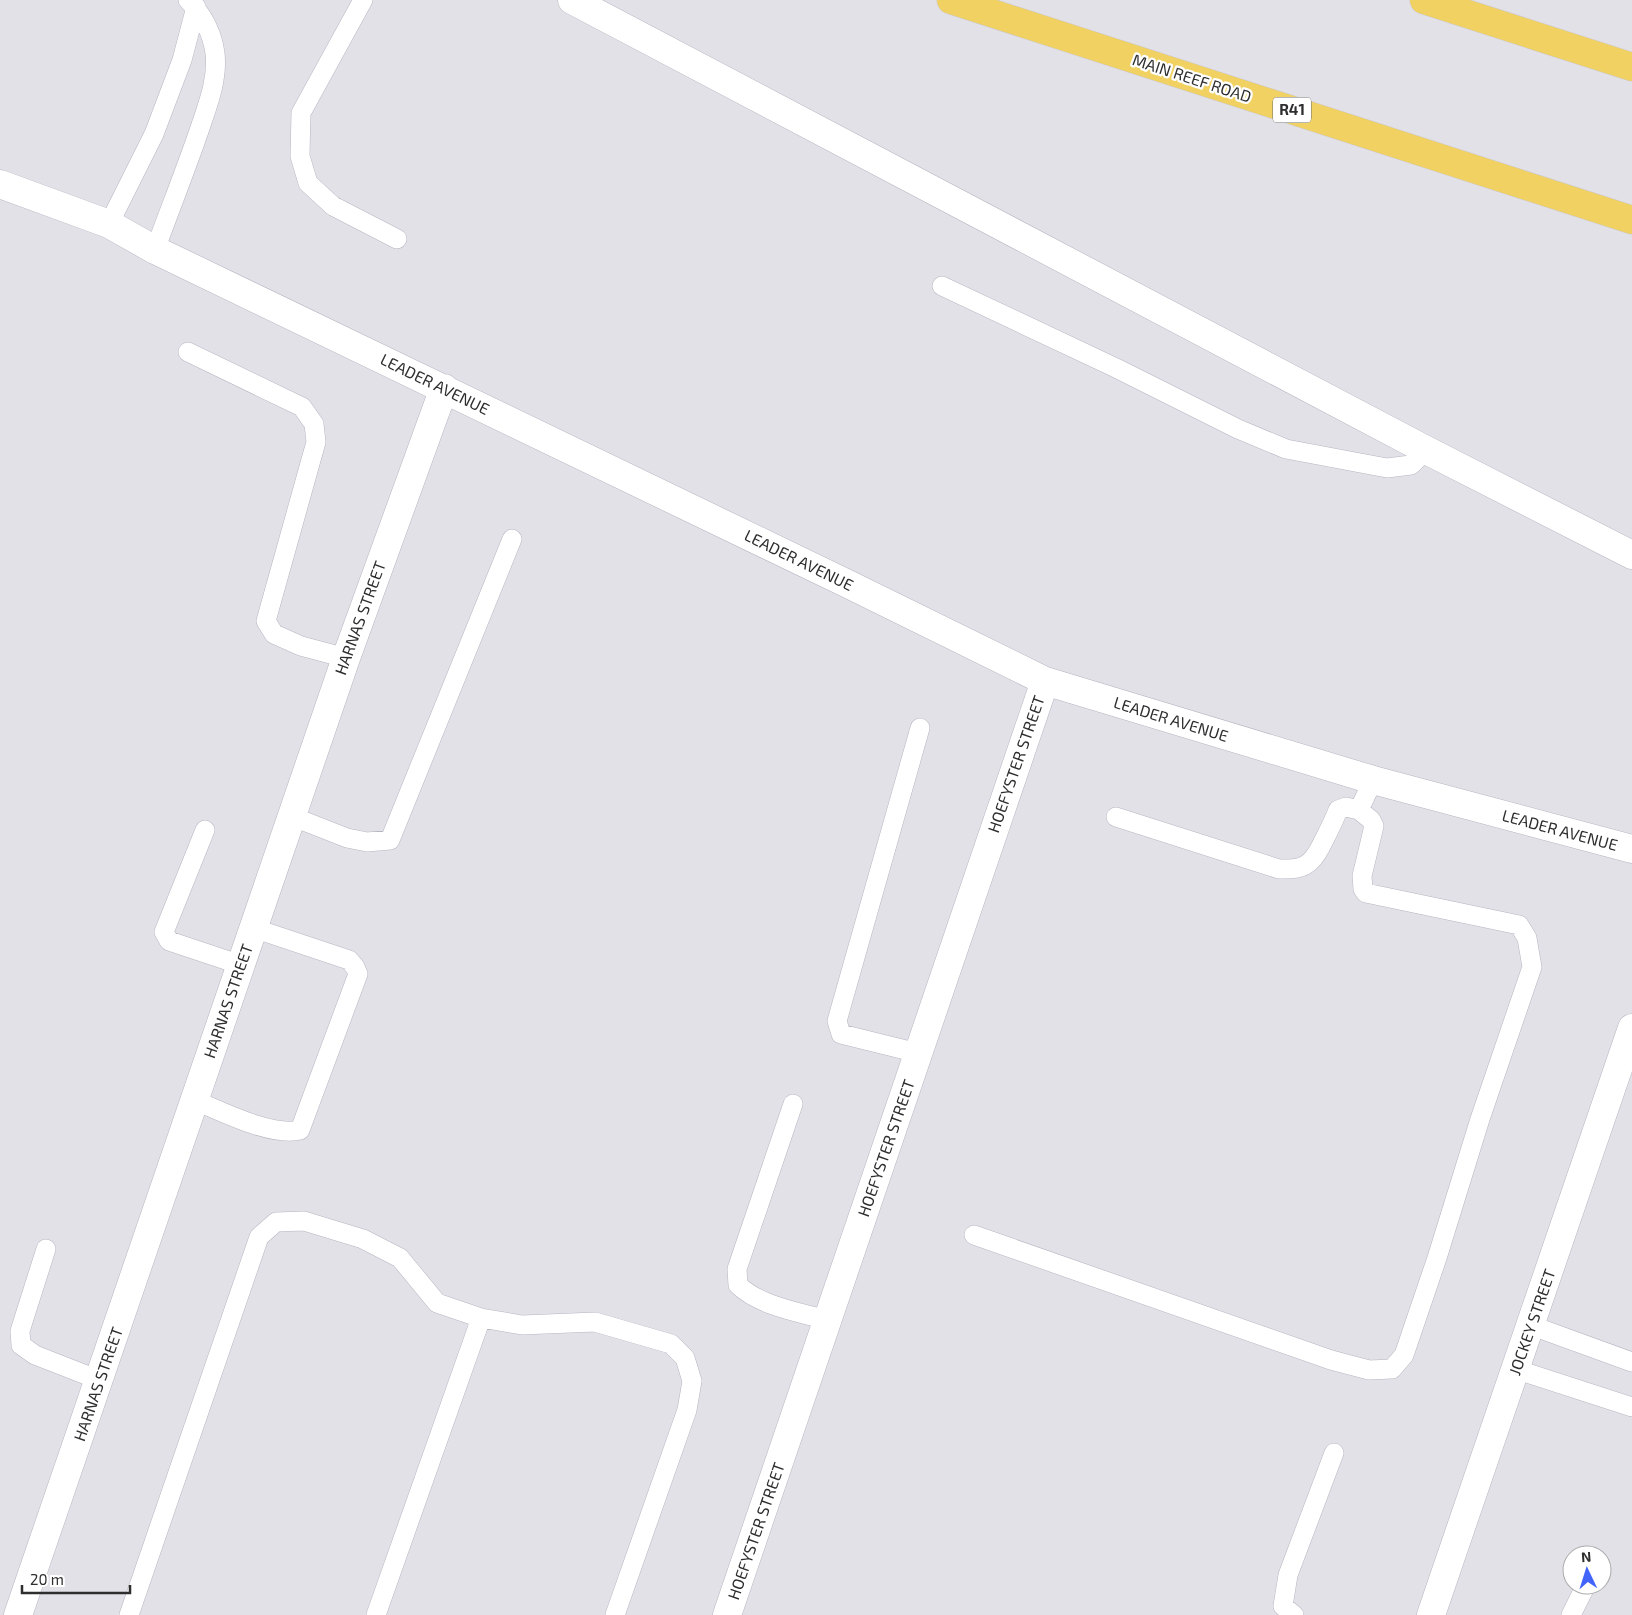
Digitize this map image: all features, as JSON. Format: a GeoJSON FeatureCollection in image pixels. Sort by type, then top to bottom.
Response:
{"type":"FeatureCollection","features":[{"type":"Feature","properties":{"kind":"main road","name":"MAIN REEF ROAD"},"geometry":{"type":"LineString","coordinates":[[951,0],[1632,220]]}},
{"type":"Feature","properties":{"kind":"main road"},"geometry":{"type":"LineString","coordinates":[[1424,0],[1632,67]]}},
{"type":"Feature","properties":{"kind":"street"},"geometry":{"type":"LineString","coordinates":[[572,0],[1426,450],[1632,555]]}},
{"type":"Feature","properties":{"kind":"street","name":"LEADER AVENUE"},"geometry":{"type":"LineString","coordinates":[[0,184],[109,224],[155,250],[1045,680],[1373,780],[1632,849]]}},
{"type":"Feature","properties":{"kind":"street","name":"HARNAS STREET"},"geometry":{"type":"LineString","coordinates":[[18,1615],[291,816],[444,388]]}},
{"type":"Feature","properties":{"kind":"street","name":"HOEFYSTER STREET"},"geometry":{"type":"LineString","coordinates":[[727,1615],[1045,680]]}},
{"type":"Feature","properties":{"kind":"street","name":"JOCKEY STREET"},"geometry":{"type":"LineString","coordinates":[[1431,1615],[1632,1028]]}},
{"type":"Feature","properties":{"kind":"lane"},"geometry":{"type":"LineString","coordinates":[[363,0],[302,113],[300,156],[308,184],[333,206],[397,239]]}},
{"type":"Feature","properties":{"kind":"lane"},"geometry":{"type":"LineString","coordinates":[[109,224],[154,134],[182,60],[192,4]]}},
{"type":"Feature","properties":{"kind":"lane"},"geometry":{"type":"LineString","coordinates":[[155,250],[192,152],[214,85],[215,54],[208,26],[192,4]]}},
{"type":"Feature","properties":{"kind":"lane"},"geometry":{"type":"LineString","coordinates":[[942,286],[1116,368],[1238,429],[1286,449],[1387,468],[1411,465],[1426,450]]}},
{"type":"Feature","properties":{"kind":"lane"},"geometry":{"type":"LineString","coordinates":[[188,352],[302,407],[314,424],[316,442],[266,621],[274,634],[301,646],[346,658]]}},
{"type":"Feature","properties":{"kind":"lane"},"geometry":{"type":"LineString","coordinates":[[291,816],[347,838],[366,842],[390,840],[512,539]]}},
{"type":"Feature","properties":{"kind":"lane"},"geometry":{"type":"LineString","coordinates":[[918,1053],[841,1034],[837,1021],[920,728]]}},
{"type":"Feature","properties":{"kind":"lane"},"geometry":{"type":"LineString","coordinates":[[1359,810],[1373,780]]}},
{"type":"Feature","properties":{"kind":"lane"},"geometry":{"type":"LineString","coordinates":[[974,1235],[1331,1360],[1369,1370],[1392,1370],[1404,1356],[1480,1119],[1532,967],[1527,938],[1519,925],[1366,893],[1363,889],[1362,876],[1374,826],[1371,820],[1359,810],[1346,807],[1338,810],[1317,856],[1309,864],[1291,869],[1279,869],[1116,818]]}},
{"type":"Feature","properties":{"kind":"lane"},"geometry":{"type":"LineString","coordinates":[[205,830],[164,932],[169,941],[240,965]]}},
{"type":"Feature","properties":{"kind":"lane"},"geometry":{"type":"LineString","coordinates":[[194,1100],[252,1124],[290,1132],[300,1130],[358,974],[355,966],[349,960],[253,928]]}},
{"type":"Feature","properties":{"kind":"lane"},"geometry":{"type":"LineString","coordinates":[[793,1104],[737,1269],[738,1285],[745,1291],[773,1305],[827,1320]]}},
{"type":"Feature","properties":{"kind":"lane"},"geometry":{"type":"LineString","coordinates":[[129,1615],[259,1237],[276,1222],[304,1221],[363,1239],[400,1258],[437,1303],[481,1318],[522,1326],[594,1322],[671,1344],[685,1358],[692,1381],[687,1410],[614,1615]]}},
{"type":"Feature","properties":{"kind":"lane"},"geometry":{"type":"LineString","coordinates":[[46,1248],[20,1331],[21,1345],[35,1355],[99,1380]]}},
{"type":"Feature","properties":{"kind":"lane"},"geometry":{"type":"LineString","coordinates":[[376,1615],[481,1318]]}},
{"type":"Feature","properties":{"kind":"lane"},"geometry":{"type":"LineString","coordinates":[[1530,1325],[1632,1362]]}},
{"type":"Feature","properties":{"kind":"lane"},"geometry":{"type":"LineString","coordinates":[[1515,1369],[1632,1407]]}},
{"type":"Feature","properties":{"kind":"lane"},"geometry":{"type":"LineString","coordinates":[[1294,1615],[1283,1606],[1288,1575],[1334,1452]]}},
{"type":"Feature","properties":{"kind":"lane"},"geometry":{"type":"LineString","coordinates":[[1571,1615],[1581,1595]]}},
{"type":"Feature","properties":{"kind":"shaded area"},"geometry":{"type":"Polygon","coordinates":[[[0,0],[1632,0],[1632,1615],[0,1615],[0,0]]]}}]}
